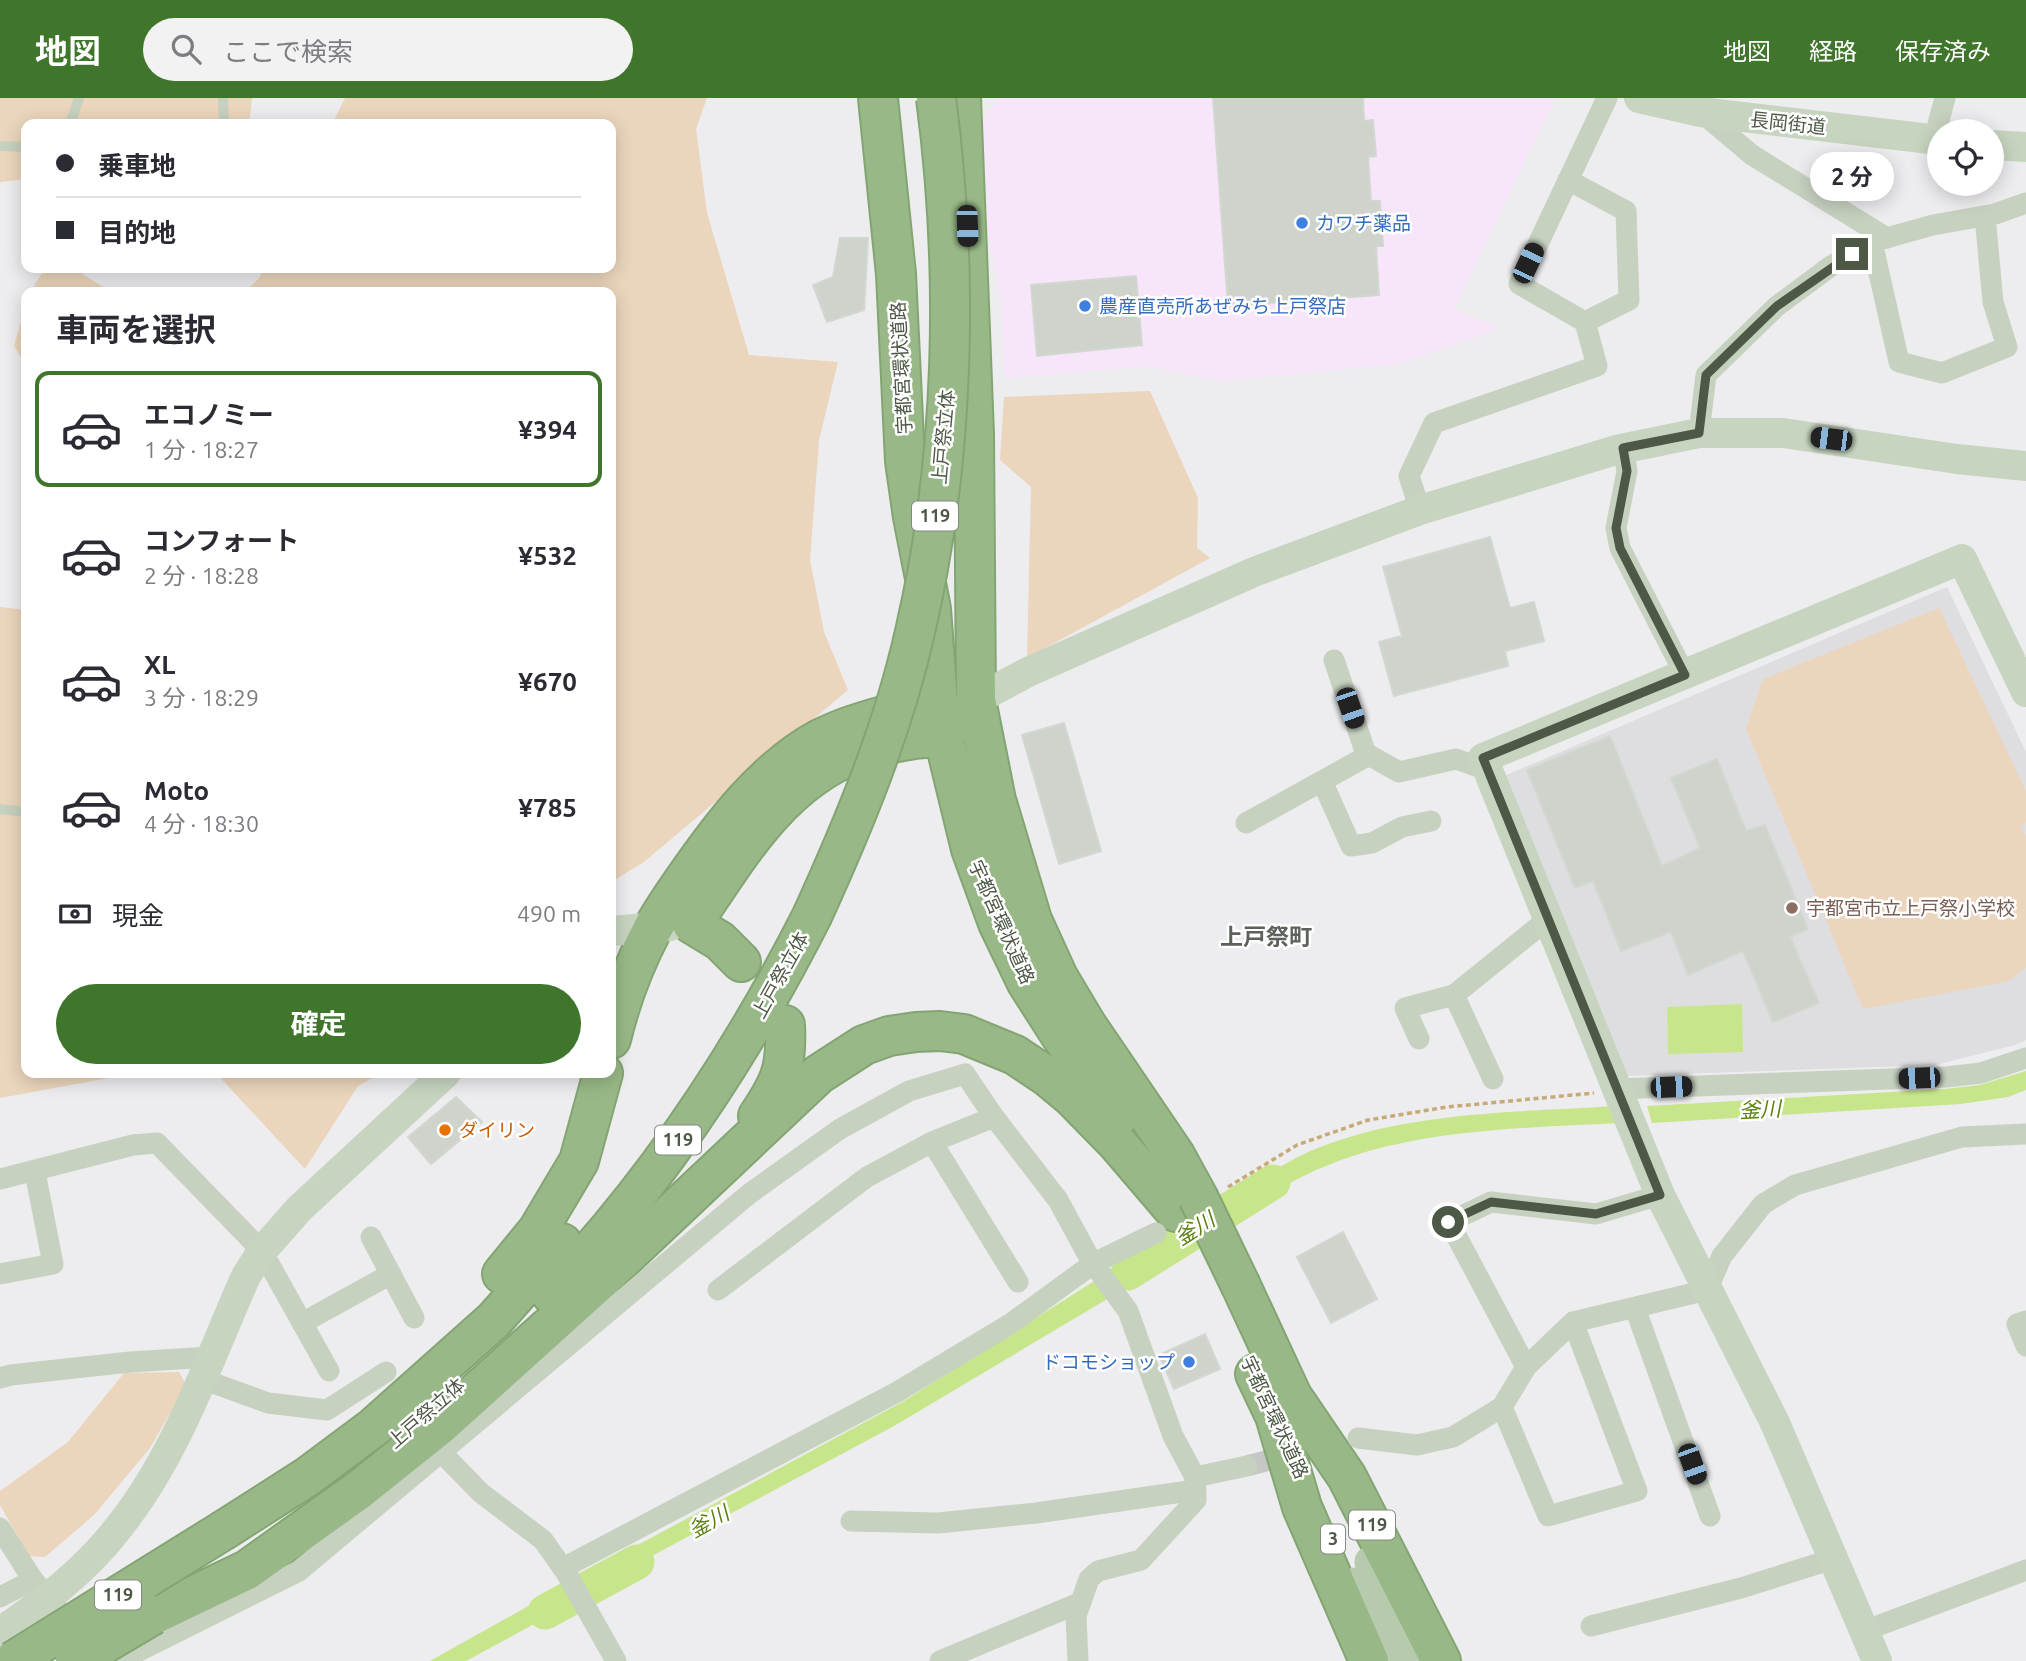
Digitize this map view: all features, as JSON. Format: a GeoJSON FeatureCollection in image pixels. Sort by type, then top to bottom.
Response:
{"type":"FeatureCollection","features":[{"type":"Feature","properties":{"kind":"highway","name":"宇都宮環状道路"},"geometry":{"type":"LineString","coordinates":[[878,98],[896,274],[905,461],[931,609],[940,718],[971,849],[998,923],[1027,983],[1114,1112],[1189,1207]]}},
{"type":"Feature","properties":{"kind":"highway","name":"上戸祭立体"},"geometry":{"type":"LineString","coordinates":[[501,1328],[573,1272],[622,1215],[682,1135],[783,973],[835,816],[878,701],[896,633],[912,551],[925,436],[931,329],[927,206],[918,98]]}},
{"type":"Feature","properties":{"kind":"highway","name":"上戸祭立体"},"geometry":{"type":"LineString","coordinates":[[803,910],[863,801],[915,633],[932,544],[943,441],[949,306],[947,219],[936,98]]}},
{"type":"Feature","properties":{"kind":"highway","name":"宇都宮環状道路"},"geometry":{"type":"LineString","coordinates":[[961,98],[974,434],[976,700],[996,800],[1032,920],[1058,977],[1086,1024],[1175,1155],[1189,1207],[1283,1406]]}},
{"type":"Feature","properties":{"kind":"highway"},"geometry":{"type":"LineString","coordinates":[[741,962],[720,941],[692,923],[750,838],[805,782],[831,766],[857,753],[895,742],[976,700]]}},
{"type":"Feature","properties":{"kind":"highway"},"geometry":{"type":"LineString","coordinates":[[616,1021],[621,1002],[652,928],[705,850],[774,772],[820,739],[862,723],[940,718]]}},
{"type":"Feature","properties":{"kind":"highway","name":"119"},"geometry":{"type":"LineString","coordinates":[[694,1193],[753,1125],[774,1093],[783,1071],[785,1025]]}},
{"type":"Feature","properties":{"kind":"highway","name":"119"},"geometry":{"type":"LineString","coordinates":[[13,1661],[224,1530],[403,1382],[501,1328],[694,1193],[819,1074],[864,1045],[889,1036],[940,1031],[964,1034],[1015,1055],[1048,1076],[1117,1143],[1189,1207]]}},
{"type":"Feature","properties":{"kind":"highway","name":"119"},"geometry":{"type":"LineString","coordinates":[[75,1661],[153,1615],[247,1570],[359,1490],[439,1426],[501,1328],[538,1230],[579,1161],[602,1078]]}},
{"type":"Feature","properties":{"kind":"highway","name":"119"},"geometry":{"type":"LineString","coordinates":[[1283,1406],[1302,1507],[1369,1661]]}},
{"type":"Feature","properties":{"kind":"highway","name":"119"},"geometry":{"type":"LineString","coordinates":[[1283,1406],[1347,1477],[1441,1661]]}},
{"type":"Feature","properties":{"kind":"main road","name":"宇都宮環状道路"},"geometry":{"type":"LineString","coordinates":[[1283,1406],[1392,1661]]}},
{"type":"Feature","properties":{"kind":"main road","name":"宇都宮環状道路"},"geometry":{"type":"LineString","coordinates":[[1283,1406],[1417,1661]]}},
{"type":"Feature","properties":{"kind":"street"},"geometry":{"type":"LineString","coordinates":[[1420,510],[1409,476],[1434,424],[1597,366],[1584,322],[1519,284],[1607,98]]}},
{"type":"Feature","properties":{"kind":"street","name":"長岡街道"},"geometry":{"type":"LineString","coordinates":[[1639,98],[1701,113],[1753,109],[1927,138]]}},
{"type":"Feature","properties":{"kind":"street"},"geometry":{"type":"LineString","coordinates":[[1941,119],[1945,98]]}},
{"type":"Feature","properties":{"kind":"street"},"geometry":{"type":"LineString","coordinates":[[1701,113],[1752,155],[1880,240],[1899,362],[1942,373],[2007,347],[1993,302],[1985,216]]}},
{"type":"Feature","properties":{"kind":"street"},"geometry":{"type":"LineString","coordinates":[[2004,146],[2026,147]]}},
{"type":"Feature","properties":{"kind":"street"},"geometry":{"type":"LineString","coordinates":[[1568,180],[1626,211],[1629,300],[1584,322]]}},
{"type":"Feature","properties":{"kind":"street"},"geometry":{"type":"LineString","coordinates":[[1699,433],[1706,375],[1777,306],[1831,266],[1880,240],[1933,225],[1985,216],[2026,203]]}},
{"type":"Feature","properties":{"kind":"street"},"geometry":{"type":"LineString","coordinates":[[976,700],[1028,672],[1254,572],[1420,510],[1623,448],[1699,433],[1783,433],[1956,459],[2026,466]]}},
{"type":"Feature","properties":{"kind":"street"},"geometry":{"type":"LineString","coordinates":[[1623,448],[1627,471],[1616,528],[1620,548],[1685,675]]}},
{"type":"Feature","properties":{"kind":"street"},"geometry":{"type":"LineString","coordinates":[[1877,1661],[1775,1423],[1660,1195],[1483,758],[1962,559],[2026,692]]}},
{"type":"Feature","properties":{"kind":"street"},"geometry":{"type":"LineString","coordinates":[[1334,660],[1367,757]]}},
{"type":"Feature","properties":{"kind":"street"},"geometry":{"type":"LineString","coordinates":[[1246,822],[1369,755],[1399,772],[1456,759],[1489,771]]}},
{"type":"Feature","properties":{"kind":"street"},"geometry":{"type":"LineString","coordinates":[[1322,781],[1351,846],[1372,843],[1402,827],[1431,821]]}},
{"type":"Feature","properties":{"kind":"street"},"geometry":{"type":"LineString","coordinates":[[1419,1039],[1405,1007],[1454,995],[1548,919]]}},
{"type":"Feature","properties":{"kind":"street"},"geometry":{"type":"LineString","coordinates":[[616,931],[692,923]]}},
{"type":"Feature","properties":{"kind":"street"},"geometry":{"type":"LineString","coordinates":[[1454,995],[1493,1079]]}},
{"type":"Feature","properties":{"kind":"street"},"geometry":{"type":"LineString","coordinates":[[1616,1089],[1946,1077],[1981,1073],[2026,1058]]}},
{"type":"Feature","properties":{"kind":"street"},"geometry":{"type":"LineString","coordinates":[[119,1661],[299,1571],[749,1194],[840,1129],[909,1091],[965,1074],[994,1117],[1058,1200],[1094,1263],[1128,1311],[1173,1436],[1195,1483],[1196,1500],[1141,1560],[1098,1570],[1089,1579],[1076,1616],[1078,1661]]}},
{"type":"Feature","properties":{"kind":"street"},"geometry":{"type":"LineString","coordinates":[[0,1597],[42,1588],[87,1563],[119,1528],[176,1437],[246,1276],[262,1251],[299,1209],[441,1078]]}},
{"type":"Feature","properties":{"kind":"street"},"geometry":{"type":"LineString","coordinates":[[718,1290],[867,1177],[932,1142],[994,1117]]}},
{"type":"Feature","properties":{"kind":"street"},"geometry":{"type":"LineString","coordinates":[[1707,1290],[1722,1256],[1763,1204],[1795,1185],[1962,1138],[2026,1134]]}},
{"type":"Feature","properties":{"kind":"street"},"geometry":{"type":"LineString","coordinates":[[932,1142],[1018,1282]]}},
{"type":"Feature","properties":{"kind":"street"},"geometry":{"type":"LineString","coordinates":[[0,1179],[105,1152],[157,1143],[262,1251],[329,1371]]}},
{"type":"Feature","properties":{"kind":"street"},"geometry":{"type":"LineString","coordinates":[[0,1274],[53,1264],[35,1172]]}},
{"type":"Feature","properties":{"kind":"street"},"geometry":{"type":"LineString","coordinates":[[1526,1367],[1448,1222],[1491,1202],[1596,1214],[1660,1195]]}},
{"type":"Feature","properties":{"kind":"street"},"geometry":{"type":"LineString","coordinates":[[565,1571],[897,1392],[1010,1324],[1094,1263],[1189,1207]]}},
{"type":"Feature","properties":{"kind":"street"},"geometry":{"type":"LineString","coordinates":[[371,1237],[414,1318]]}},
{"type":"Feature","properties":{"kind":"street"},"geometry":{"type":"LineString","coordinates":[[302,1324],[391,1274]]}},
{"type":"Feature","properties":{"kind":"street"},"geometry":{"type":"LineString","coordinates":[[1358,1438],[1417,1445],[1453,1437],[1502,1407],[1526,1367],[1573,1322],[1707,1290]]}},
{"type":"Feature","properties":{"kind":"street"},"geometry":{"type":"LineString","coordinates":[[1636,1308],[1710,1516]]}},
{"type":"Feature","properties":{"kind":"street"},"geometry":{"type":"LineString","coordinates":[[2026,1321],[2017,1324],[2026,1346]]}},
{"type":"Feature","properties":{"kind":"street"},"geometry":{"type":"LineString","coordinates":[[1502,1407],[1548,1517],[1637,1491],[1573,1322]]}},
{"type":"Feature","properties":{"kind":"street"},"geometry":{"type":"LineString","coordinates":[[0,1378],[130,1362],[206,1368],[268,1403],[327,1410],[386,1372]]}},
{"type":"Feature","properties":{"kind":"street"},"geometry":{"type":"LineString","coordinates":[[441,1452],[481,1493],[543,1540],[565,1571],[616,1661]]}},
{"type":"Feature","properties":{"kind":"street"},"geometry":{"type":"LineString","coordinates":[[851,1521],[938,1523],[1036,1513],[1195,1483],[1247,1466]]}},
{"type":"Feature","properties":{"kind":"street"},"geometry":{"type":"LineString","coordinates":[[0,1528],[94,1661]]}},
{"type":"Feature","properties":{"kind":"street"},"geometry":{"type":"LineString","coordinates":[[1591,1626],[1741,1588],[1833,1559]]}},
{"type":"Feature","properties":{"kind":"street"},"geometry":{"type":"LineString","coordinates":[[1864,1631],[2026,1570]]}},
{"type":"Feature","properties":{"kind":"street"},"geometry":{"type":"LineString","coordinates":[[0,1632],[42,1588]]}},
{"type":"Feature","properties":{"kind":"street"},"geometry":{"type":"LineString","coordinates":[[940,1661],[1079,1603]]}},
{"type":"Feature","properties":{"kind":"lane"},"geometry":{"type":"LineString","coordinates":[[72,119],[79,98]]}},
{"type":"Feature","properties":{"kind":"lane"},"geometry":{"type":"LineString","coordinates":[[223,98],[224,119]]}},
{"type":"Feature","properties":{"kind":"lane"},"geometry":{"type":"LineString","coordinates":[[0,146],[21,147]]}},
{"type":"Feature","properties":{"kind":"lane"},"geometry":{"type":"LineString","coordinates":[[0,809],[21,811]]}},
{"type":"Feature","properties":{"kind":"path"},"geometry":{"type":"LineString","coordinates":[[1189,1207],[1297,1145],[1368,1120],[1447,1107],[1602,1093],[1616,1089]]}},
{"type":"Feature","properties":{"kind":"shaded area"},"geometry":{"type":"Polygon","coordinates":[[[0,98],[252,98],[250,119],[21,119],[21,180],[0,182],[0,98]]]}},
{"type":"Feature","properties":{"kind":"shaded area"},"geometry":{"type":"Polygon","coordinates":[[[345,98],[707,98],[696,129],[707,213],[749,355],[838,362],[819,440],[810,560],[824,632],[848,690],[644,862],[616,879],[616,287],[250,287],[262,273],[616,273],[616,119],[334,119],[345,98]]]}},
{"type":"Feature","properties":{"kind":"shaded area"},"geometry":{"type":"Polygon","coordinates":[[[996,98],[1555,98],[1454,309],[1499,329],[1399,364],[1218,381],[1150,366],[1005,378],[1001,294],[988,233],[983,118],[997,102],[996,98]]]}},
{"type":"Feature","properties":{"kind":"shaded area"},"geometry":{"type":"Polygon","coordinates":[[[42,273],[81,273],[103,287],[33,287],[42,273]]]}},
{"type":"Feature","properties":{"kind":"shaded area"},"geometry":{"type":"Polygon","coordinates":[[[21,322],[21,358],[14,346],[21,322]]]}},
{"type":"Feature","properties":{"kind":"shaded area"},"geometry":{"type":"Polygon","coordinates":[[[1150,391],[1198,498],[1197,548],[1210,558],[1027,658],[1031,487],[1000,460],[1004,397],[1150,391]]]}},
{"type":"Feature","properties":{"kind":"shaded area","name":"宇都宮市立上戸祭小学校"},"geometry":{"type":"Polygon","coordinates":[[[1947,587],[2026,752],[2026,1040],[1935,1065],[1625,1076],[1504,776],[1947,587]]]}},
{"type":"Feature","properties":{"kind":"shaded area"},"geometry":{"type":"Polygon","coordinates":[[[0,607],[21,609],[21,1078],[109,1078],[0,1098],[0,607]]]}},
{"type":"Feature","properties":{"kind":"shaded area"},"geometry":{"type":"Polygon","coordinates":[[[1939,608],[2026,791],[2026,823],[2021,826],[2026,836],[2026,968],[2009,981],[1863,1009],[1746,729],[1763,679],[1939,608]]]}},
{"type":"Feature","properties":{"kind":"shaded area"},"geometry":{"type":"Polygon","coordinates":[[[221,1078],[373,1078],[358,1086],[305,1169],[221,1078]]]}},
{"type":"Feature","properties":{"kind":"shaded area"},"geometry":{"type":"Polygon","coordinates":[[[179,1372],[186,1385],[150,1448],[94,1515],[45,1557],[29,1556],[0,1505],[0,1491],[68,1442],[124,1373],[179,1372]]]}},
{"type":"Feature","properties":{"kind":"water"},"geometry":{"type":"Polygon","coordinates":[[[1742,1004],[1743,1052],[1668,1054],[1667,1007],[1742,1004]]]}},
{"type":"Feature","properties":{"kind":"water"},"geometry":{"type":"Polygon","coordinates":[[[2026,1071],[2026,1090],[2008,1097],[1961,1104],[1652,1123],[1647,1106],[1944,1089],[1980,1085],[2026,1071]]]}},
{"type":"Feature","properties":{"kind":"water"},"geometry":{"type":"Polygon","coordinates":[[[1613,1106],[1620,1123],[1473,1132],[1436,1137],[1365,1152],[1318,1169],[1237,1215],[1230,1198],[1308,1152],[1382,1128],[1459,1116],[1613,1106]]]}},
{"type":"Feature","properties":{"kind":"water"},"geometry":{"type":"Polygon","coordinates":[[[1162,1239],[1174,1260],[1123,1289],[1112,1271],[1162,1239]]]}},
{"type":"Feature","properties":{"kind":"water"},"geometry":{"type":"Polygon","coordinates":[[[1096,1280],[1109,1298],[894,1426],[596,1586],[588,1572],[904,1401],[1096,1280]]]}},
{"type":"Feature","properties":{"kind":"water"},"geometry":{"type":"Polygon","coordinates":[[[566,1585],[575,1602],[466,1661],[430,1661],[566,1585]]]}},
{"type":"Feature","properties":{"kind":"building","name":"カワチ薬品"},"geometry":{"type":"Polygon","coordinates":[[[1213,98],[1363,98],[1364,121],[1373,120],[1376,156],[1368,157],[1371,201],[1380,201],[1383,246],[1376,246],[1379,295],[1228,306],[1213,98]]]}},
{"type":"Feature","properties":{"kind":"building"},"geometry":{"type":"Polygon","coordinates":[[[840,238],[868,238],[864,310],[827,322],[813,285],[833,277],[840,238]]]}},
{"type":"Feature","properties":{"kind":"building","name":"農産直売所あぜみち上戸祭店"},"geometry":{"type":"Polygon","coordinates":[[[1136,276],[1142,345],[1037,356],[1031,285],[1136,276]]]}},
{"type":"Feature","properties":{"kind":"building"},"geometry":{"type":"Polygon","coordinates":[[[1490,537],[1510,608],[1534,602],[1544,641],[1505,651],[1508,666],[1394,696],[1379,642],[1402,636],[1383,567],[1490,537]]]}},
{"type":"Feature","properties":{"kind":"building"},"geometry":{"type":"Polygon","coordinates":[[[1064,723],[1101,851],[1059,864],[1022,735],[1064,723]]]}},
{"type":"Feature","properties":{"kind":"building"},"geometry":{"type":"Polygon","coordinates":[[[1610,736],[1662,866],[1700,848],[1671,778],[1717,759],[1746,831],[1765,825],[1808,929],[1790,937],[1819,1003],[1773,1022],[1743,951],[1688,975],[1671,932],[1621,951],[1593,881],[1575,888],[1527,770],[1610,736]]]}},
{"type":"Feature","properties":{"kind":"building","name":"ダイリン"},"geometry":{"type":"Polygon","coordinates":[[[456,1097],[482,1122],[431,1164],[408,1137],[456,1097]]]}},
{"type":"Feature","properties":{"kind":"building"},"geometry":{"type":"Polygon","coordinates":[[[1343,1232],[1377,1299],[1331,1323],[1297,1257],[1343,1232]]]}},
{"type":"Feature","properties":{"kind":"building","name":"ドコモショップ"},"geometry":{"type":"Polygon","coordinates":[[[1205,1334],[1220,1369],[1174,1389],[1159,1355],[1205,1334]]]}},
{"type":"Feature","properties":{"kind":"waterway","name":"釜川"},"geometry":{"type":"LineString","coordinates":[[1128,1273],[1273,1182]]}},
{"type":"Feature","properties":{"kind":"waterway","name":"釜川"},"geometry":{"type":"LineString","coordinates":[[545,1612],[637,1562]]}},
{"type":"Feature","properties":{"kind":"tunnel"},"geometry":{"type":"LineString","coordinates":[[1247,1466],[1296,1453]]}},
{"type":"Feature","properties":{"kind":"place","name":"カワチ薬品"},"geometry":{"type":"Point","coordinates":[1302,223]}},
{"type":"Feature","properties":{"kind":"place","name":"農産直売所あぜみち上戸祭店"},"geometry":{"type":"Point","coordinates":[1085,306]}},
{"type":"Feature","properties":{"kind":"place","name":"宇都宮市立上戸祭小学校"},"geometry":{"type":"Point","coordinates":[1792,908]}},
{"type":"Feature","properties":{"kind":"place","name":"ダイリン"},"geometry":{"type":"Point","coordinates":[445,1130]}},
{"type":"Feature","properties":{"kind":"place","name":"ドコモショップ"},"geometry":{"type":"Point","coordinates":[1189,1362]}},
{"type":"Feature","properties":{"kind":"district","name":"上戸祭町"},"geometry":{"type":"Point","coordinates":[1266,937]}},
{"type":"Feature","properties":{"kind":"route"},"geometry":{"type":"LineString","coordinates":[[1448,1222],[1491,1202],[1596,1214],[1660,1195],[1483,758],[1685,675],[1620,548],[1616,528],[1627,471],[1623,448],[1699,433],[1706,375],[1777,306],[1831,266],[1852,254]]}}]}
